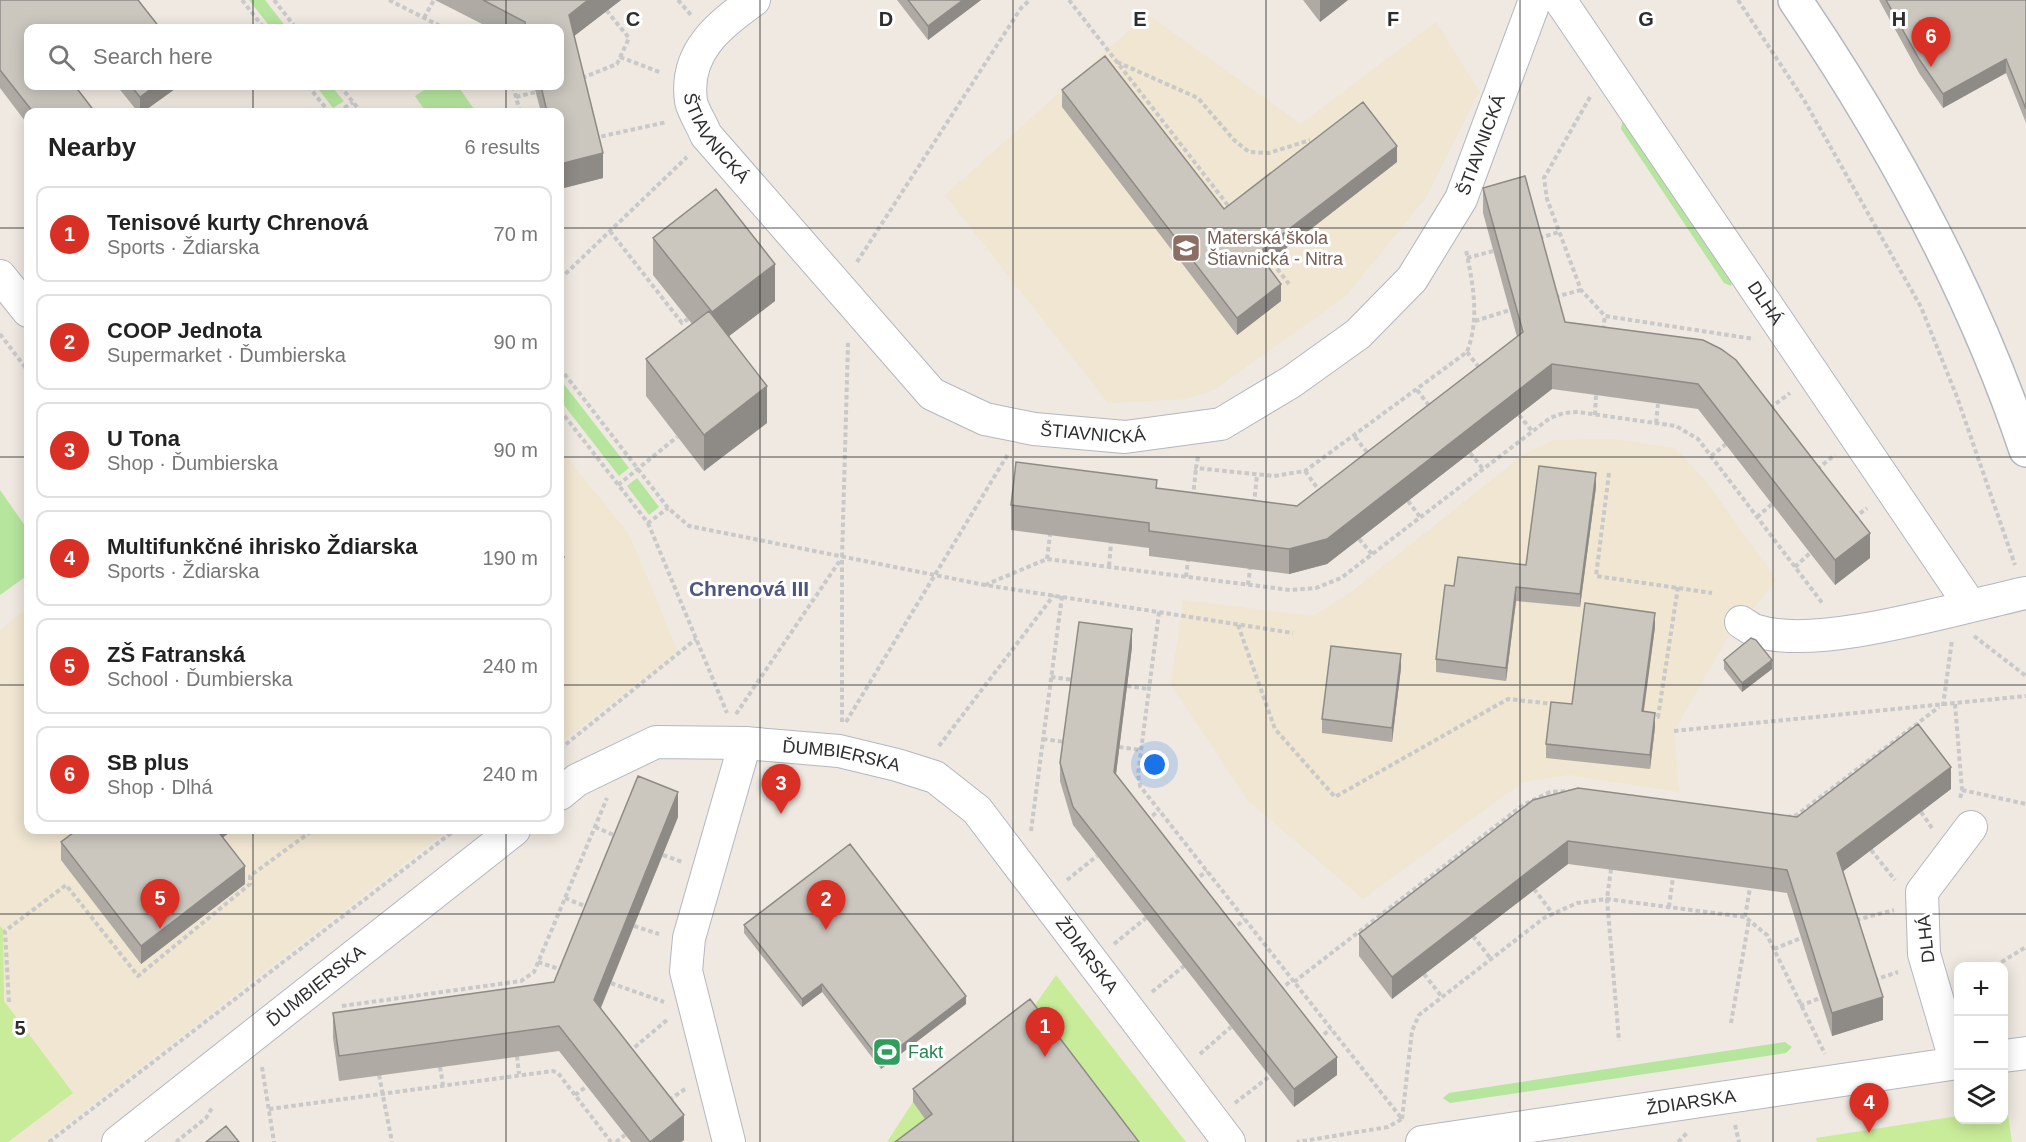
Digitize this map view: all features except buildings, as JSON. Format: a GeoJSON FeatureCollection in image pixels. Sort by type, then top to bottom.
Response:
{"type":"FeatureCollection","features":[{"type":"Feature","properties":{"kind":"street","name":"ŠTIAVNICKÁ"},"geometry":{"type":"LineString","coordinates":[[754,0],[714,30],[693,66],[691,101],[706,135],[932,394],[985,418],[1034,429],[1125,437],[1221,424],[1291,382],[1358,334],[1412,279],[1461,199],[1535,0]]}},
{"type":"Feature","properties":{"kind":"street","name":"DLHÁ"},"geometry":{"type":"LineString","coordinates":[[1560,0],[1958,612]]}},
{"type":"Feature","properties":{"kind":"street"},"geometry":{"type":"LineString","coordinates":[[1795,0],[1852,83],[1947,255],[2020,413],[2026,450]]}},
{"type":"Feature","properties":{"kind":"street"},"geometry":{"type":"LineString","coordinates":[[0,276],[24,306]]}},
{"type":"Feature","properties":{"kind":"street"},"geometry":{"type":"LineString","coordinates":[[1741,622],[1756,631],[1797,636],[1845,633],[1958,612],[2026,593]]}},
{"type":"Feature","properties":{"kind":"street","name":"ĎUMBIERSKA"},"geometry":{"type":"LineString","coordinates":[[564,791],[577,780],[656,742],[745,743],[839,752],[935,777]]}},
{"type":"Feature","properties":{"kind":"street"},"geometry":{"type":"LineString","coordinates":[[729,1142],[686,971],[689,938],[745,743]]}},
{"type":"Feature","properties":{"kind":"street","name":"ŽDIARSKA"},"geometry":{"type":"LineString","coordinates":[[935,777],[977,810],[1229,1142]]}},
{"type":"Feature","properties":{"kind":"street","name":"DLHÁ"},"geometry":{"type":"LineString","coordinates":[[1954,1053],[1924,954],[1922,892],[1965,814]]}},
{"type":"Feature","properties":{"kind":"street","name":"ĎUMBIERSKA"},"geometry":{"type":"LineString","coordinates":[[118,1142],[509,834]]}},
{"type":"Feature","properties":{"kind":"street"},"geometry":{"type":"LineString","coordinates":[[2008,1055],[2026,1053]]}},
{"type":"Feature","properties":{"kind":"street","name":"ŽDIARSKA"},"geometry":{"type":"LineString","coordinates":[[1412,1131],[1954,1063]]}},
{"type":"Feature","properties":{"kind":"path"},"geometry":{"type":"LineString","coordinates":[[242,0],[261,24]]}},
{"type":"Feature","properties":{"kind":"path"},"geometry":{"type":"LineString","coordinates":[[274,0],[293,24]]}},
{"type":"Feature","properties":{"kind":"path"},"geometry":{"type":"LineString","coordinates":[[389,0],[436,24]]}},
{"type":"Feature","properties":{"kind":"path"},"geometry":{"type":"LineString","coordinates":[[424,18],[434,0]]}},
{"type":"Feature","properties":{"kind":"path"},"geometry":{"type":"LineString","coordinates":[[678,0],[690,15]]}},
{"type":"Feature","properties":{"kind":"path"},"geometry":{"type":"LineString","coordinates":[[840,288],[1021,8],[1030,0]]}},
{"type":"Feature","properties":{"kind":"path"},"geometry":{"type":"LineString","coordinates":[[1069,0],[1231,210]]}},
{"type":"Feature","properties":{"kind":"path"},"geometry":{"type":"LineString","coordinates":[[1738,0],[1804,100],[1921,307],[1957,397],[1995,513],[2026,593]]}},
{"type":"Feature","properties":{"kind":"path"},"geometry":{"type":"LineString","coordinates":[[684,25],[690,15],[699,8]]}},
{"type":"Feature","properties":{"kind":"path"},"geometry":{"type":"LineString","coordinates":[[579,79],[617,64],[629,38],[607,11]]}},
{"type":"Feature","properties":{"kind":"path"},"geometry":{"type":"LineString","coordinates":[[621,57],[663,72],[661,82]]}},
{"type":"Feature","properties":{"kind":"path"},"geometry":{"type":"LineString","coordinates":[[1117,62],[1198,98],[1234,140],[1249,152],[1269,153],[1310,140]]}},
{"type":"Feature","properties":{"kind":"path"},"geometry":{"type":"LineString","coordinates":[[311,90],[326,108]]}},
{"type":"Feature","properties":{"kind":"path"},"geometry":{"type":"LineString","coordinates":[[343,90],[358,108]]}},
{"type":"Feature","properties":{"kind":"path"},"geometry":{"type":"LineString","coordinates":[[514,90],[519,108]]}},
{"type":"Feature","properties":{"kind":"path"},"geometry":{"type":"LineString","coordinates":[[516,97],[536,92]]}},
{"type":"Feature","properties":{"kind":"path"},"geometry":{"type":"LineString","coordinates":[[1591,95],[1544,178],[1546,199],[1581,290],[1605,315],[1758,339]]}},
{"type":"Feature","properties":{"kind":"path"},"geometry":{"type":"LineString","coordinates":[[344,108],[353,102]]}},
{"type":"Feature","properties":{"kind":"path"},"geometry":{"type":"LineString","coordinates":[[664,114],[670,129]]}},
{"type":"Feature","properties":{"kind":"path"},"geometry":{"type":"LineString","coordinates":[[593,139],[667,122]]}},
{"type":"Feature","properties":{"kind":"path"},"geometry":{"type":"LineString","coordinates":[[681,146],[696,165]]}},
{"type":"Feature","properties":{"kind":"path"},"geometry":{"type":"LineString","coordinates":[[564,273],[688,156]]}},
{"type":"Feature","properties":{"kind":"path"},"geometry":{"type":"LineString","coordinates":[[610,231],[682,323],[688,319]]}},
{"type":"Feature","properties":{"kind":"path"},"geometry":{"type":"LineString","coordinates":[[1535,239],[1559,232]]}},
{"type":"Feature","properties":{"kind":"path"},"geometry":{"type":"LineString","coordinates":[[1196,468],[1289,476],[1305,471],[1355,437],[1467,352],[1475,321],[1475,294],[1464,243],[1457,253]]}},
{"type":"Feature","properties":{"kind":"path"},"geometry":{"type":"LineString","coordinates":[[1467,258],[1493,251]]}},
{"type":"Feature","properties":{"kind":"path"},"geometry":{"type":"LineString","coordinates":[[1267,256],[1289,284]]}},
{"type":"Feature","properties":{"kind":"path"},"geometry":{"type":"LineString","coordinates":[[1551,298],[1581,290]]}},
{"type":"Feature","properties":{"kind":"path"},"geometry":{"type":"LineString","coordinates":[[1475,321],[1510,310]]}},
{"type":"Feature","properties":{"kind":"path"},"geometry":{"type":"LineString","coordinates":[[1603,334],[1605,315]]}},
{"type":"Feature","properties":{"kind":"path"},"geometry":{"type":"LineString","coordinates":[[848,331],[842,558],[842,729],[937,576],[1012,447]]}},
{"type":"Feature","properties":{"kind":"path"},"geometry":{"type":"LineString","coordinates":[[0,334],[24,365]]}},
{"type":"Feature","properties":{"kind":"path"},"geometry":{"type":"LineString","coordinates":[[1467,352],[1484,375]]}},
{"type":"Feature","properties":{"kind":"path"},"geometry":{"type":"LineString","coordinates":[[564,373],[668,508],[689,526],[985,585],[1293,633]]}},
{"type":"Feature","properties":{"kind":"path"},"geometry":{"type":"LineString","coordinates":[[1417,390],[1435,413]]}},
{"type":"Feature","properties":{"kind":"path"},"geometry":{"type":"LineString","coordinates":[[1767,410],[1791,391]]}},
{"type":"Feature","properties":{"kind":"path"},"geometry":{"type":"LineString","coordinates":[[1595,415],[1596,395]]}},
{"type":"Feature","properties":{"kind":"path"},"geometry":{"type":"LineString","coordinates":[[1656,423],[1658,404]]}},
{"type":"Feature","properties":{"kind":"path"},"geometry":{"type":"LineString","coordinates":[[985,585],[1047,559],[1290,590],[1316,588],[1341,578],[1532,431],[1550,418],[1564,413],[1656,423],[1688,430],[1711,456],[1845,633]]}},
{"type":"Feature","properties":{"kind":"path"},"geometry":{"type":"LineString","coordinates":[[564,415],[648,524],[730,722],[842,558]]}},
{"type":"Feature","properties":{"kind":"path"},"geometry":{"type":"LineString","coordinates":[[1518,415],[1532,431]]}},
{"type":"Feature","properties":{"kind":"path"},"geometry":{"type":"LineString","coordinates":[[618,485],[677,437]]}},
{"type":"Feature","properties":{"kind":"path"},"geometry":{"type":"LineString","coordinates":[[1355,437],[1373,460]]}},
{"type":"Feature","properties":{"kind":"path"},"geometry":{"type":"LineString","coordinates":[[1711,456],[1726,444]]}},
{"type":"Feature","properties":{"kind":"path"},"geometry":{"type":"LineString","coordinates":[[1816,470],[1842,449]]}},
{"type":"Feature","properties":{"kind":"path"},"geometry":{"type":"LineString","coordinates":[[1470,453],[1483,469]]}},
{"type":"Feature","properties":{"kind":"path"},"geometry":{"type":"LineString","coordinates":[[1187,458],[1208,454]]}},
{"type":"Feature","properties":{"kind":"path"},"geometry":{"type":"LineString","coordinates":[[1192,508],[1198,457]]}},
{"type":"Feature","properties":{"kind":"path"},"geometry":{"type":"LineString","coordinates":[[1305,471],[1324,497]]}},
{"type":"Feature","properties":{"kind":"path"},"geometry":{"type":"LineString","coordinates":[[1609,473],[1596,576],[1712,593]]}},
{"type":"Feature","properties":{"kind":"path"},"geometry":{"type":"LineString","coordinates":[[1252,515],[1257,475]]}},
{"type":"Feature","properties":{"kind":"path"},"geometry":{"type":"LineString","coordinates":[[1408,501],[1420,517]]}},
{"type":"Feature","properties":{"kind":"path"},"geometry":{"type":"LineString","coordinates":[[1757,517],[1772,504]]}},
{"type":"Feature","properties":{"kind":"path"},"geometry":{"type":"LineString","coordinates":[[1852,519],[1868,507]]}},
{"type":"Feature","properties":{"kind":"path"},"geometry":{"type":"LineString","coordinates":[[648,524],[668,508]]}},
{"type":"Feature","properties":{"kind":"path"},"geometry":{"type":"LineString","coordinates":[[1047,559],[1050,535]]}},
{"type":"Feature","properties":{"kind":"path"},"geometry":{"type":"LineString","coordinates":[[1359,539],[1372,554]]}},
{"type":"Feature","properties":{"kind":"path"},"geometry":{"type":"LineString","coordinates":[[1109,566],[1111,543]]}},
{"type":"Feature","properties":{"kind":"path"},"geometry":{"type":"LineString","coordinates":[[1795,567],[1810,553]]}},
{"type":"Feature","properties":{"kind":"path"},"geometry":{"type":"LineString","coordinates":[[1186,577],[1188,561]]}},
{"type":"Feature","properties":{"kind":"path"},"geometry":{"type":"LineString","coordinates":[[1248,585],[1250,569]]}},
{"type":"Feature","properties":{"kind":"path"},"geometry":{"type":"LineString","coordinates":[[1646,715],[1658,717],[1678,587]]}},
{"type":"Feature","properties":{"kind":"path"},"geometry":{"type":"LineString","coordinates":[[939,747],[1054,595]]}},
{"type":"Feature","properties":{"kind":"path"},"geometry":{"type":"LineString","coordinates":[[1030,837],[1062,596]]}},
{"type":"Feature","properties":{"kind":"path"},"geometry":{"type":"LineString","coordinates":[[1159,612],[1138,774],[1140,786],[1412,1131]]}},
{"type":"Feature","properties":{"kind":"path"},"geometry":{"type":"LineString","coordinates":[[1958,612],[2026,676]]}},
{"type":"Feature","properties":{"kind":"path"},"geometry":{"type":"LineString","coordinates":[[1783,817],[1797,815],[1941,706],[1958,612]]}},
{"type":"Feature","properties":{"kind":"path"},"geometry":{"type":"LineString","coordinates":[[1238,625],[1275,729],[1335,797],[1508,699],[1554,704]]}},
{"type":"Feature","properties":{"kind":"path"},"geometry":{"type":"LineString","coordinates":[[564,746],[696,639]]}},
{"type":"Feature","properties":{"kind":"path"},"geometry":{"type":"LineString","coordinates":[[1051,677],[1074,680]]}},
{"type":"Feature","properties":{"kind":"path"},"geometry":{"type":"LineString","coordinates":[[1127,686],[1149,688]]}},
{"type":"Feature","properties":{"kind":"path"},"geometry":{"type":"LineString","coordinates":[[1674,731],[2026,696]]}},
{"type":"Feature","properties":{"kind":"path"},"geometry":{"type":"LineString","coordinates":[[1955,704],[1965,814]]}},
{"type":"Feature","properties":{"kind":"path"},"geometry":{"type":"LineString","coordinates":[[1043,739],[1065,742]]}},
{"type":"Feature","properties":{"kind":"path"},"geometry":{"type":"LineString","coordinates":[[1119,747],[1141,750]]}},
{"type":"Feature","properties":{"kind":"path"},"geometry":{"type":"LineString","coordinates":[[1875,755],[1881,763]]}},
{"type":"Feature","properties":{"kind":"path"},"geometry":{"type":"LineString","coordinates":[[335,1007],[521,981],[534,972],[612,787]]}},
{"type":"Feature","properties":{"kind":"path"},"geometry":{"type":"LineString","coordinates":[[1274,995],[1523,805],[1550,792],[1578,790]]}},
{"type":"Feature","properties":{"kind":"path"},"geometry":{"type":"LineString","coordinates":[[1962,790],[2026,804]]}},
{"type":"Feature","properties":{"kind":"path"},"geometry":{"type":"LineString","coordinates":[[1827,792],[1832,800]]}},
{"type":"Feature","properties":{"kind":"path"},"geometry":{"type":"LineString","coordinates":[[1141,824],[1159,811]]}},
{"type":"Feature","properties":{"kind":"path"},"geometry":{"type":"LineString","coordinates":[[1921,812],[1932,828]]}},
{"type":"Feature","properties":{"kind":"path"},"geometry":{"type":"LineString","coordinates":[[1926,837],[1939,821]]}},
{"type":"Feature","properties":{"kind":"path"},"geometry":{"type":"LineString","coordinates":[[595,827],[623,839]]}},
{"type":"Feature","properties":{"kind":"path"},"geometry":{"type":"LineString","coordinates":[[1489,831],[1495,839]]}},
{"type":"Feature","properties":{"kind":"path"},"geometry":{"type":"LineString","coordinates":[[9,1002],[5,931],[66,885],[138,976],[250,884],[250,876],[308,834]]}},
{"type":"Feature","properties":{"kind":"path"},"geometry":{"type":"LineString","coordinates":[[49,1142],[450,834]]}},
{"type":"Feature","properties":{"kind":"path"},"geometry":{"type":"LineString","coordinates":[[1871,850],[1896,881]]}},
{"type":"Feature","properties":{"kind":"path"},"geometry":{"type":"LineString","coordinates":[[1059,886],[1097,856]]}},
{"type":"Feature","properties":{"kind":"path"},"geometry":{"type":"LineString","coordinates":[[1611,869],[1607,899],[1619,1041]]}},
{"type":"Feature","properties":{"kind":"path"},"geometry":{"type":"LineString","coordinates":[[1189,886],[1207,871]]}},
{"type":"Feature","properties":{"kind":"path"},"geometry":{"type":"LineString","coordinates":[[1895,891],[1896,881],[1902,872]]}},
{"type":"Feature","properties":{"kind":"path"},"geometry":{"type":"LineString","coordinates":[[1669,907],[1673,878]]}},
{"type":"Feature","properties":{"kind":"path"},"geometry":{"type":"LineString","coordinates":[[1427,879],[1433,886]]}},
{"type":"Feature","properties":{"kind":"path"},"geometry":{"type":"LineString","coordinates":[[1731,1023],[1750,888]]}},
{"type":"Feature","properties":{"kind":"path"},"geometry":{"type":"LineString","coordinates":[[1534,889],[1553,914]]}},
{"type":"Feature","properties":{"kind":"path"},"geometry":{"type":"LineString","coordinates":[[565,898],[594,909]]}},
{"type":"Feature","properties":{"kind":"path"},"geometry":{"type":"LineString","coordinates":[[1412,1131],[1412,1031],[1419,1015],[1553,914],[1577,903],[1607,899],[1747,919],[1767,935],[1817,1041],[1825,1054],[1833,1058]]}},
{"type":"Feature","properties":{"kind":"path"},"geometry":{"type":"LineString","coordinates":[[1894,900],[1895,921]]}},
{"type":"Feature","properties":{"kind":"path"},"geometry":{"type":"LineString","coordinates":[[1852,921],[1894,910]]}},
{"type":"Feature","properties":{"kind":"path"},"geometry":{"type":"LineString","coordinates":[[1379,916],[1385,923]]}},
{"type":"Feature","properties":{"kind":"path"},"geometry":{"type":"LineString","coordinates":[[1107,949],[1146,918]]}},
{"type":"Feature","properties":{"kind":"path"},"geometry":{"type":"LineString","coordinates":[[1227,934],[1245,919]]}},
{"type":"Feature","properties":{"kind":"path"},"geometry":{"type":"LineString","coordinates":[[634,926],[664,936]]}},
{"type":"Feature","properties":{"kind":"path"},"geometry":{"type":"LineString","coordinates":[[1473,936],[1491,960]]}},
{"type":"Feature","properties":{"kind":"path"},"geometry":{"type":"LineString","coordinates":[[1774,949],[1802,939]]}},
{"type":"Feature","properties":{"kind":"path"},"geometry":{"type":"LineString","coordinates":[[2002,962],[2026,947]]}},
{"type":"Feature","properties":{"kind":"path"},"geometry":{"type":"LineString","coordinates":[[538,962],[568,972]]}},
{"type":"Feature","properties":{"kind":"path"},"geometry":{"type":"LineString","coordinates":[[1145,998],[1184,966]]}},
{"type":"Feature","properties":{"kind":"path"},"geometry":{"type":"LineString","coordinates":[[1871,981],[1909,968]]}},
{"type":"Feature","properties":{"kind":"path"},"geometry":{"type":"LineString","coordinates":[[1424,974],[1442,997]]}},
{"type":"Feature","properties":{"kind":"path"},"geometry":{"type":"LineString","coordinates":[[505,983],[506,993]]}},
{"type":"Feature","properties":{"kind":"path"},"geometry":{"type":"LineString","coordinates":[[611,983],[672,1005]]}},
{"type":"Feature","properties":{"kind":"path"},"geometry":{"type":"LineString","coordinates":[[428,994],[430,1004]]}},
{"type":"Feature","properties":{"kind":"path"},"geometry":{"type":"LineString","coordinates":[[1800,1006],[1820,998]]}},
{"type":"Feature","properties":{"kind":"path"},"geometry":{"type":"LineString","coordinates":[[368,1002],[369,1012]]}},
{"type":"Feature","properties":{"kind":"path"},"geometry":{"type":"LineString","coordinates":[[621,1059],[673,1015]]}},
{"type":"Feature","properties":{"kind":"path"},"geometry":{"type":"LineString","coordinates":[[1192,1060],[1232,1027]]}},
{"type":"Feature","properties":{"kind":"path"},"geometry":{"type":"LineString","coordinates":[[1312,1043],[1331,1029]]}},
{"type":"Feature","properties":{"kind":"path"},"geometry":{"type":"LineString","coordinates":[[517,1056],[519,1074]]}},
{"type":"Feature","properties":{"kind":"path"},"geometry":{"type":"LineString","coordinates":[[261,1063],[274,1142]]}},
{"type":"Feature","properties":{"kind":"path"},"geometry":{"type":"LineString","coordinates":[[440,1067],[443,1085]]}},
{"type":"Feature","properties":{"kind":"path"},"geometry":{"type":"LineString","coordinates":[[269,1109],[553,1071],[558,1074],[611,1142]]}},
{"type":"Feature","properties":{"kind":"path"},"geometry":{"type":"LineString","coordinates":[[379,1075],[392,1142]]}},
{"type":"Feature","properties":{"kind":"path"},"geometry":{"type":"LineString","coordinates":[[1230,1108],[1270,1076]]}},
{"type":"Feature","properties":{"kind":"path"},"geometry":{"type":"LineString","coordinates":[[666,1101],[691,1084]]}},
{"type":"Feature","properties":{"kind":"path"},"geometry":{"type":"LineString","coordinates":[[575,1095],[587,1086]]}},
{"type":"Feature","properties":{"kind":"path"},"geometry":{"type":"LineString","coordinates":[[176,1142],[206,1118],[216,1100]]}},
{"type":"Feature","properties":{"kind":"path"},"geometry":{"type":"LineString","coordinates":[[1296,1142],[1388,1127],[1412,1131]]}},
{"type":"Feature","properties":{"kind":"path"},"geometry":{"type":"LineString","coordinates":[[616,1142],[625,1135]]}},
{"type":"Feature","properties":{"kind":"shaded area","name":"Materská škola Štiavnická - Nitra"},"geometry":{"type":"Polygon","coordinates":[[[1147,14],[1301,124],[1436,22],[1479,91],[1425,199],[1345,297],[1214,390],[1186,399],[1108,403],[945,195],[1147,14]]]}},
{"type":"Feature","properties":{"kind":"shaded area"},"geometry":{"type":"Polygon","coordinates":[[[1611,439],[1675,448],[1704,479],[1777,580],[1727,639],[1674,731],[1679,792],[1568,775],[1523,782],[1363,899],[1248,801],[1171,685],[1183,600],[1313,616],[1351,592],[1524,454],[1554,440],[1611,439]]]}},
{"type":"Feature","properties":{"kind":"shaded area"},"geometry":{"type":"Polygon","coordinates":[[[564,454],[629,534],[678,652],[564,740],[564,454]]]}},
{"type":"Feature","properties":{"kind":"shaded area"},"geometry":{"type":"Polygon","coordinates":[[[24,611],[24,834],[443,834],[44,1142],[0,1142],[0,630],[24,611]]]}},
{"type":"Feature","properties":{"kind":"green space"},"geometry":{"type":"Polygon","coordinates":[[[249,0],[265,0],[284,24],[268,24],[249,0]]]}},
{"type":"Feature","properties":{"kind":"green space"},"geometry":{"type":"Polygon","coordinates":[[[319,90],[334,90],[344,101],[333,108],[319,90]]]}},
{"type":"Feature","properties":{"kind":"green space"},"geometry":{"type":"Polygon","coordinates":[[[424,90],[461,90],[473,108],[423,108],[415,96],[424,90]]]}},
{"type":"Feature","properties":{"kind":"green space"},"geometry":{"type":"Polygon","coordinates":[[[1622,122],[1630,123],[1733,278],[1731,286],[1724,283],[1621,129],[1622,122]]]}},
{"type":"Feature","properties":{"kind":"green space"},"geometry":{"type":"Polygon","coordinates":[[[564,384],[629,468],[619,476],[564,405],[564,384]]]}},
{"type":"Feature","properties":{"kind":"green space"},"geometry":{"type":"Polygon","coordinates":[[[637,478],[659,507],[649,515],[627,486],[637,478]]]}},
{"type":"Feature","properties":{"kind":"green space"},"geometry":{"type":"Polygon","coordinates":[[[0,490],[24,524],[24,578],[0,595],[0,490]]]}},
{"type":"Feature","properties":{"kind":"green space"},"geometry":{"type":"Polygon","coordinates":[[[0,926],[3,929],[4,1001],[73,1093],[8,1142],[0,1142],[0,926]]]}},
{"type":"Feature","properties":{"kind":"green space"},"geometry":{"type":"Polygon","coordinates":[[[1056,975],[1186,1142],[887,1142],[913,1102],[1030,1012],[1056,975]]]}},
{"type":"Feature","properties":{"kind":"green space"},"geometry":{"type":"Polygon","coordinates":[[[1785,1042],[1792,1047],[1786,1053],[1450,1103],[1443,1098],[1449,1093],[1785,1042]]]}},
{"type":"Feature","properties":{"kind":"green space"},"geometry":{"type":"Polygon","coordinates":[[[2008,1115],[2012,1142],[1817,1142],[1816,1138],[1954,1117],[1954,1124],[2008,1124],[2008,1115]]]}},
{"type":"Feature","properties":{"kind":"place","name":"SB plus"},"geometry":{"type":"Point","coordinates":[1931,67]}},
{"type":"Feature","properties":{"kind":"place","name":"Materská škola Štiavnická - Nitra"},"geometry":{"type":"Point","coordinates":[1186,248]}},
{"type":"Feature","properties":{"kind":"place","name":"U Tona"},"geometry":{"type":"Point","coordinates":[781,814]}},
{"type":"Feature","properties":{"kind":"place","name":"ZŠ Fatranská"},"geometry":{"type":"Point","coordinates":[160,929]}},
{"type":"Feature","properties":{"kind":"place","name":"COOP Jednota"},"geometry":{"type":"Point","coordinates":[826,930]}},
{"type":"Feature","properties":{"kind":"place","name":"Fakt"},"geometry":{"type":"Point","coordinates":[887,1052]}},
{"type":"Feature","properties":{"kind":"place","name":"Tenisové kurty Chrenová"},"geometry":{"type":"Point","coordinates":[1045,1057]}},
{"type":"Feature","properties":{"kind":"place","name":"Multifunkčné ihrisko Ždiarska"},"geometry":{"type":"Point","coordinates":[1869,1133]}},
{"type":"Feature","properties":{"kind":"district","name":"Chrenová III"},"geometry":{"type":"Point","coordinates":[749,588]}}]}
